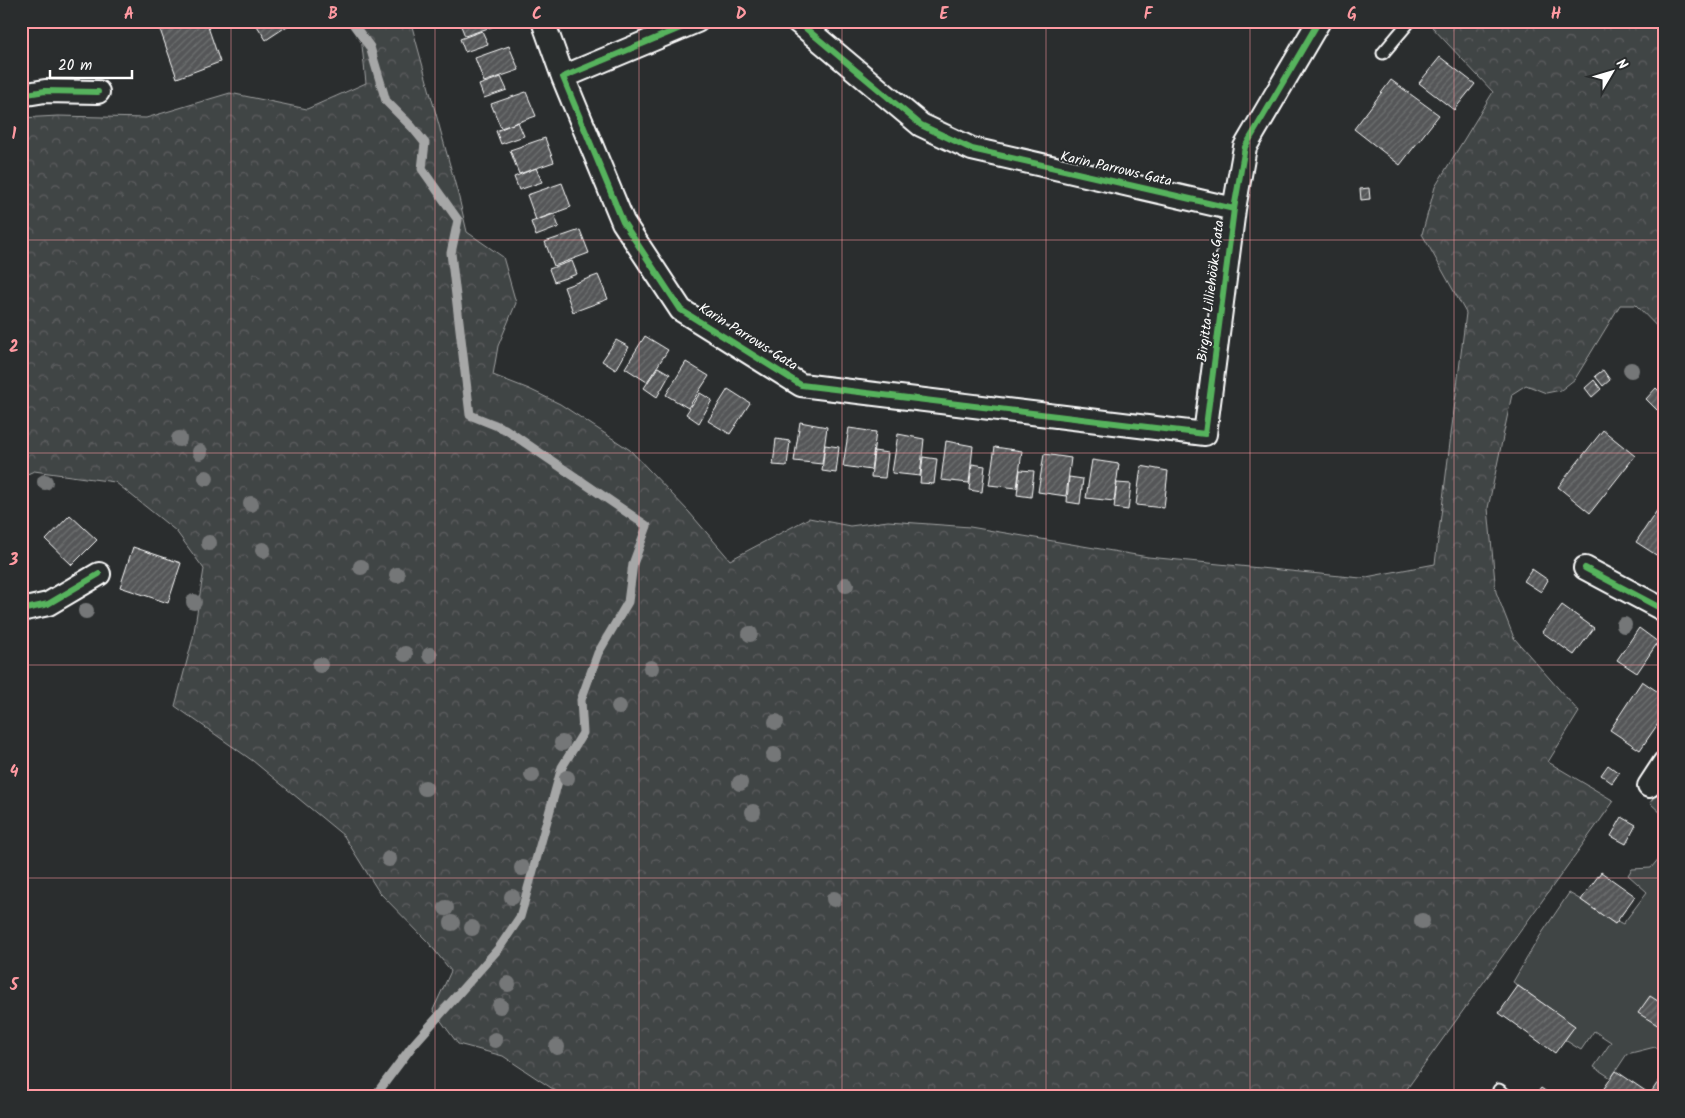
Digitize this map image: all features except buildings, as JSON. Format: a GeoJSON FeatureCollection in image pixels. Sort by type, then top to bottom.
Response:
{"type":"FeatureCollection","features":[{"type":"Feature","properties":{"kind":"street","name":"Karin Parrows Gata"},"geometry":{"type":"LineString","coordinates":[[544,21],[563,77],[623,222],[681,310],[801,385],[1205,434]]}},
{"type":"Feature","properties":{"kind":"street"},"geometry":{"type":"LineString","coordinates":[[563,77],[697,21]]}},
{"type":"Feature","properties":{"kind":"street","name":"Karin Parrows Gata"},"geometry":{"type":"LineString","coordinates":[[797,21],[921,125],[972,149],[1234,209]]}},
{"type":"Feature","properties":{"kind":"street","name":"Birgitta Lilliehööks Gata"},"geometry":{"type":"LineString","coordinates":[[1205,434],[1234,209],[1245,147],[1319,21]]}},
{"type":"Feature","properties":{"kind":"street"},"geometry":{"type":"LineString","coordinates":[[21,95],[45,91],[98,92]]}},
{"type":"Feature","properties":{"kind":"street"},"geometry":{"type":"LineString","coordinates":[[1585,568],[1664,610]]}},
{"type":"Feature","properties":{"kind":"street"},"geometry":{"type":"LineString","coordinates":[[21,610],[48,604],[99,574]]}},
{"type":"Feature","properties":{"kind":"street"},"geometry":{"type":"LineString","coordinates":[[1650,786],[1664,764]]}},
{"type":"Feature","properties":{"kind":"lane"},"geometry":{"type":"LineString","coordinates":[[1383,53],[1410,21]]}},
{"type":"Feature","properties":{"kind":"green space"},"geometry":{"type":"Polygon","coordinates":[[[346,21],[408,21],[411,23],[467,232],[503,257],[516,303],[498,346],[493,375],[560,404],[630,450],[689,512],[730,560],[809,518],[850,526],[888,521],[970,527],[1148,557],[1361,578],[1435,564],[1466,313],[1422,234],[1435,187],[1493,92],[1432,27],[1436,21],[1664,21],[1664,334],[1636,305],[1620,305],[1575,379],[1561,390],[1546,393],[1526,385],[1512,394],[1488,508],[1496,592],[1514,638],[1579,712],[1548,762],[1614,801],[1401,1097],[565,1097],[503,1056],[458,1044],[433,1010],[451,971],[428,942],[379,892],[344,836],[253,761],[175,706],[193,638],[204,569],[176,531],[115,482],[34,471],[21,477],[21,118],[58,116],[146,118],[230,93],[307,109],[366,83],[361,36],[346,21]]]}},
{"type":"Feature","properties":{"kind":"green space"},"geometry":{"type":"Polygon","coordinates":[[[1664,781],[1664,816],[1650,803],[1664,781]]]}},
{"type":"Feature","properties":{"kind":"green space"},"geometry":{"type":"Polygon","coordinates":[[[1664,852],[1664,1053],[1655,1047],[1627,1054],[1611,1078],[1594,1067],[1611,1042],[1594,1031],[1581,1050],[1565,1040],[1574,1026],[1513,982],[1538,939],[1569,893],[1615,924],[1617,921],[1623,924],[1647,892],[1628,875],[1632,869],[1651,868],[1664,852]]]}},
{"type":"Feature","properties":{"kind":"waterway"},"geometry":{"type":"LineString","coordinates":[[351,21],[370,47],[386,101],[425,143],[422,169],[458,220],[451,253],[470,415],[505,429],[647,526],[633,564],[628,602],[598,653],[581,700],[583,733],[562,767],[520,917],[499,948],[413,1045],[374,1097]]}},
{"type":"Feature","properties":{"kind":"cycle path"},"geometry":{"type":"LineString","coordinates":[[697,21],[563,77],[623,222],[681,310],[801,385],[1205,434],[1234,209],[1245,147],[1319,21]]}},
{"type":"Feature","properties":{"kind":"cycle path"},"geometry":{"type":"LineString","coordinates":[[797,21],[921,125],[972,149],[1234,209]]}},
{"type":"Feature","properties":{"kind":"cycle path"},"geometry":{"type":"LineString","coordinates":[[21,95],[45,91],[98,92]]}},
{"type":"Feature","properties":{"kind":"cycle path"},"geometry":{"type":"LineString","coordinates":[[1585,568],[1664,610]]}},
{"type":"Feature","properties":{"kind":"cycle path"},"geometry":{"type":"LineString","coordinates":[[21,610],[48,604],[99,574]]}}]}
